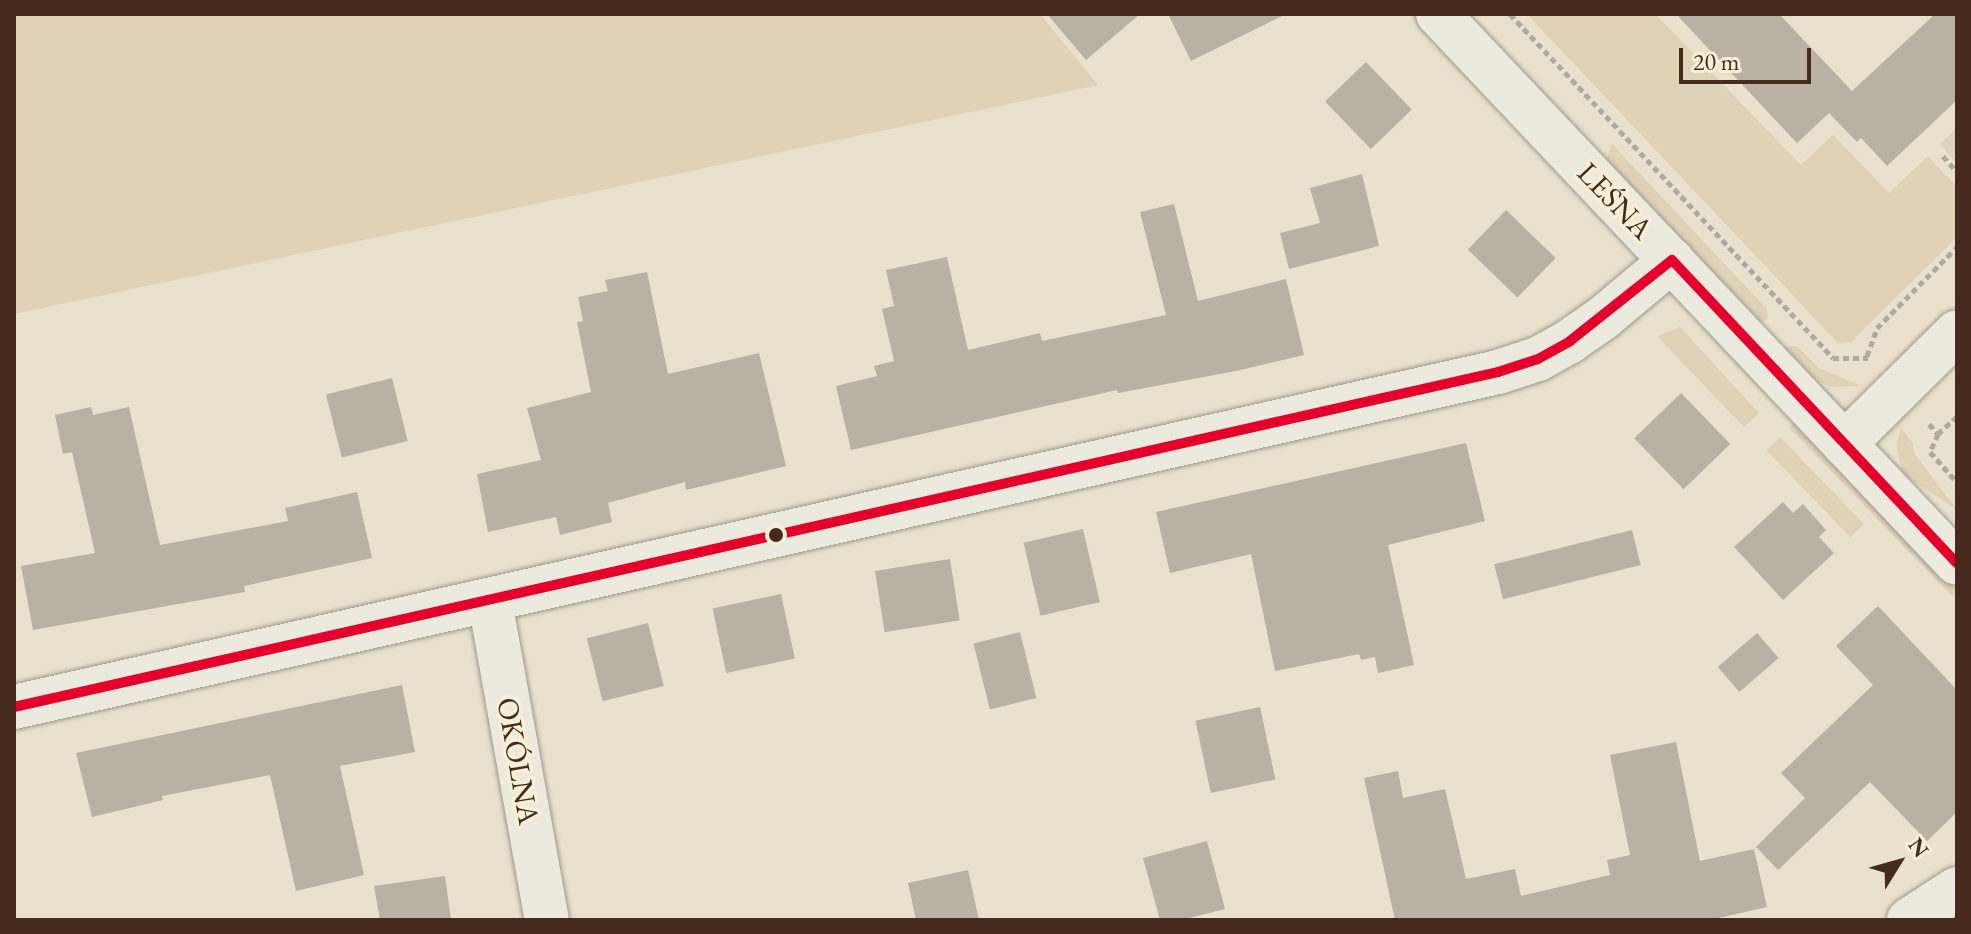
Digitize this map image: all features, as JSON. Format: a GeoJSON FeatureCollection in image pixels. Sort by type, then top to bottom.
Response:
{"type":"FeatureCollection","features":[{"type":"Feature","properties":{"kind":"street","name":"LEŚNA"},"geometry":{"type":"LineString","coordinates":[[1438,14],[1957,563]]}},
{"type":"Feature","properties":{"kind":"street"},"geometry":{"type":"LineString","coordinates":[[14,707],[1498,372],[1538,359],[1570,341],[1603,318],[1672,260]]}},
{"type":"Feature","properties":{"kind":"street"},"geometry":{"type":"LineString","coordinates":[[1844,444],[1957,332]]}},
{"type":"Feature","properties":{"kind":"street","name":"OKÓLNA"},"geometry":{"type":"LineString","coordinates":[[490,601],[547,920]]}},
{"type":"Feature","properties":{"kind":"street"},"geometry":{"type":"LineString","coordinates":[[1909,920],[1957,889]]}},
{"type":"Feature","properties":{"kind":"path"},"geometry":{"type":"LineString","coordinates":[[1510,14],[1833,358],[1867,357]]}},
{"type":"Feature","properties":{"kind":"path"},"geometry":{"type":"LineString","coordinates":[[1943,156],[1957,172]]}},
{"type":"Feature","properties":{"kind":"path"},"geometry":{"type":"LineString","coordinates":[[1867,357],[1877,328],[1957,247]]}},
{"type":"Feature","properties":{"kind":"path"},"geometry":{"type":"LineString","coordinates":[[1867,357],[1873,364]]}},
{"type":"Feature","properties":{"kind":"path"},"geometry":{"type":"LineString","coordinates":[[1957,416],[1938,434],[1930,452],[1957,482]]}},
{"type":"Feature","properties":{"kind":"path"},"geometry":{"type":"LineString","coordinates":[[1924,418],[1938,434]]}},
{"type":"Feature","properties":{"kind":"shaded area"},"geometry":{"type":"Polygon","coordinates":[[[14,14],[1040,14],[1098,85],[14,314],[14,14]]]}},
{"type":"Feature","properties":{"kind":"shaded area"},"geometry":{"type":"Polygon","coordinates":[[[1527,14],[1655,14],[1801,165],[1833,135],[1889,193],[1928,156],[1957,187],[1957,237],[1851,342],[1838,343],[1527,14]]]}},
{"type":"Feature","properties":{"kind":"shaded area"},"geometry":{"type":"Polygon","coordinates":[[[1957,128],[1957,164],[1940,144],[1957,128]]]}},
{"type":"Feature","properties":{"kind":"shaded area"},"geometry":{"type":"Polygon","coordinates":[[[1612,144],[1767,309],[1768,318],[1762,322],[1606,159],[1612,144]]]}},
{"type":"Feature","properties":{"kind":"shaded area"},"geometry":{"type":"Polygon","coordinates":[[[1680,327],[1759,413],[1744,427],[1657,336],[1680,327]]]}},
{"type":"Feature","properties":{"kind":"shaded area"},"geometry":{"type":"Polygon","coordinates":[[[1797,346],[1819,368],[1861,386],[1832,387],[1819,382],[1784,347],[1797,346]]]}},
{"type":"Feature","properties":{"kind":"shaded area"},"geometry":{"type":"Polygon","coordinates":[[[1795,422],[1957,590],[1952,597],[1789,428],[1795,422]]]}},
{"type":"Feature","properties":{"kind":"shaded area"},"geometry":{"type":"Polygon","coordinates":[[[1901,428],[1913,443],[1914,453],[1957,510],[1903,474],[1896,445],[1901,428]]]}},
{"type":"Feature","properties":{"kind":"shaded area"},"geometry":{"type":"Polygon","coordinates":[[[1780,437],[1864,524],[1850,537],[1766,450],[1780,437]]]}},
{"type":"Feature","properties":{"kind":"building"},"geometry":{"type":"Polygon","coordinates":[[[1047,14],[1140,14],[1086,60],[1047,14]]]}},
{"type":"Feature","properties":{"kind":"building"},"geometry":{"type":"Polygon","coordinates":[[[1168,14],[1286,14],[1191,61],[1168,14]]]}},
{"type":"Feature","properties":{"kind":"building"},"geometry":{"type":"Polygon","coordinates":[[[1676,14],[1779,14],[1852,91],[1935,14],[1957,14],[1957,100],[1887,166],[1861,138],[1857,142],[1829,113],[1797,143],[1676,14]]]}},
{"type":"Feature","properties":{"kind":"building"},"geometry":{"type":"Polygon","coordinates":[[[1366,62],[1412,109],[1371,149],[1325,102],[1366,62]]]}},
{"type":"Feature","properties":{"kind":"building"},"geometry":{"type":"Polygon","coordinates":[[[1362,174],[1379,246],[1289,269],[1280,233],[1320,223],[1310,188],[1362,174]]]}},
{"type":"Feature","properties":{"kind":"building"},"geometry":{"type":"Polygon","coordinates":[[[1174,204],[1198,301],[1286,279],[1304,355],[1236,371],[1118,393],[1117,390],[851,450],[836,386],[877,376],[874,366],[894,361],[882,309],[894,306],[886,270],[947,257],[968,350],[1040,333],[1042,341],[1166,315],[1140,212],[1174,204]]]}},
{"type":"Feature","properties":{"kind":"building"},"geometry":{"type":"Polygon","coordinates":[[[1506,210],[1556,258],[1517,297],[1468,250],[1506,210]]]}},
{"type":"Feature","properties":{"kind":"building"},"geometry":{"type":"Polygon","coordinates":[[[647,272],[668,374],[759,353],[786,466],[686,490],[685,482],[608,503],[612,522],[560,535],[556,517],[488,532],[477,474],[541,460],[527,408],[591,392],[577,322],[583,321],[578,297],[608,291],[605,280],[647,272]]]}},
{"type":"Feature","properties":{"kind":"building"},"geometry":{"type":"Polygon","coordinates":[[[392,378],[408,441],[342,458],[326,394],[392,378]]]}},
{"type":"Feature","properties":{"kind":"building"},"geometry":{"type":"Polygon","coordinates":[[[1681,393],[1730,444],[1684,489],[1634,438],[1681,393]]]}},
{"type":"Feature","properties":{"kind":"building"},"geometry":{"type":"Polygon","coordinates":[[[91,407],[93,415],[129,407],[160,545],[288,521],[285,508],[357,492],[372,558],[244,586],[245,592],[33,630],[21,566],[95,553],[72,452],[63,454],[55,415],[91,407]]]}},
{"type":"Feature","properties":{"kind":"building"},"geometry":{"type":"Polygon","coordinates":[[[1466,443],[1485,521],[1388,545],[1414,665],[1378,673],[1375,657],[1361,660],[1359,654],[1275,671],[1251,554],[1170,573],[1156,512],[1466,443]]]}},
{"type":"Feature","properties":{"kind":"building"},"geometry":{"type":"Polygon","coordinates":[[[1783,502],[1793,513],[1803,504],[1826,530],[1819,537],[1834,553],[1783,600],[1734,547],[1783,502]]]}},
{"type":"Feature","properties":{"kind":"building"},"geometry":{"type":"Polygon","coordinates":[[[1083,529],[1100,602],[1040,616],[1024,543],[1083,529]]]}},
{"type":"Feature","properties":{"kind":"building"},"geometry":{"type":"Polygon","coordinates":[[[1632,530],[1641,565],[1503,599],[1494,564],[1632,530]]]}},
{"type":"Feature","properties":{"kind":"building"},"geometry":{"type":"Polygon","coordinates":[[[950,559],[960,620],[885,632],[875,571],[950,559]]]}},
{"type":"Feature","properties":{"kind":"building"},"geometry":{"type":"Polygon","coordinates":[[[781,594],[795,659],[726,673],[713,609],[781,594]]]}},
{"type":"Feature","properties":{"kind":"building"},"geometry":{"type":"Polygon","coordinates":[[[1878,606],[1957,690],[1957,812],[1927,841],[1870,782],[1778,870],[1756,847],[1805,798],[1781,773],[1873,685],[1836,646],[1878,606]]]}},
{"type":"Feature","properties":{"kind":"building"},"geometry":{"type":"Polygon","coordinates":[[[648,623],[664,686],[603,701],[587,638],[648,623]]]}},
{"type":"Feature","properties":{"kind":"building"},"geometry":{"type":"Polygon","coordinates":[[[1020,632],[1036,698],[990,710],[973,644],[1020,632]]]}},
{"type":"Feature","properties":{"kind":"building"},"geometry":{"type":"Polygon","coordinates":[[[1757,633],[1779,658],[1739,692],[1718,667],[1757,633]]]}},
{"type":"Feature","properties":{"kind":"building"},"geometry":{"type":"Polygon","coordinates":[[[402,685],[415,752],[340,766],[364,875],[296,891],[270,775],[162,796],[163,800],[92,817],[76,753],[402,685]]]}},
{"type":"Feature","properties":{"kind":"building"},"geometry":{"type":"Polygon","coordinates":[[[1260,707],[1275,779],[1211,793],[1195,721],[1260,707]]]}},
{"type":"Feature","properties":{"kind":"building"},"geometry":{"type":"Polygon","coordinates":[[[1676,742],[1700,861],[1754,849],[1767,907],[1710,920],[1395,920],[1364,778],[1398,771],[1403,798],[1445,789],[1466,879],[1515,869],[1521,896],[1610,875],[1607,860],[1630,855],[1610,755],[1676,742]]]}},
{"type":"Feature","properties":{"kind":"building"},"geometry":{"type":"Polygon","coordinates":[[[1207,841],[1225,909],[1181,920],[1160,920],[1143,858],[1207,841]]]}},
{"type":"Feature","properties":{"kind":"building"},"geometry":{"type":"Polygon","coordinates":[[[968,870],[979,920],[916,920],[908,883],[968,870]]]}},
{"type":"Feature","properties":{"kind":"building"},"geometry":{"type":"Polygon","coordinates":[[[445,876],[451,920],[380,920],[374,886],[445,876]]]}},
{"type":"Feature","properties":{"kind":"transit line"},"geometry":{"type":"LineString","coordinates":[[1672,260],[1957,563]]}},
{"type":"Feature","properties":{"kind":"transit line"},"geometry":{"type":"LineString","coordinates":[[14,707],[1498,372],[1538,359],[1570,341],[1672,260]]}}]}
